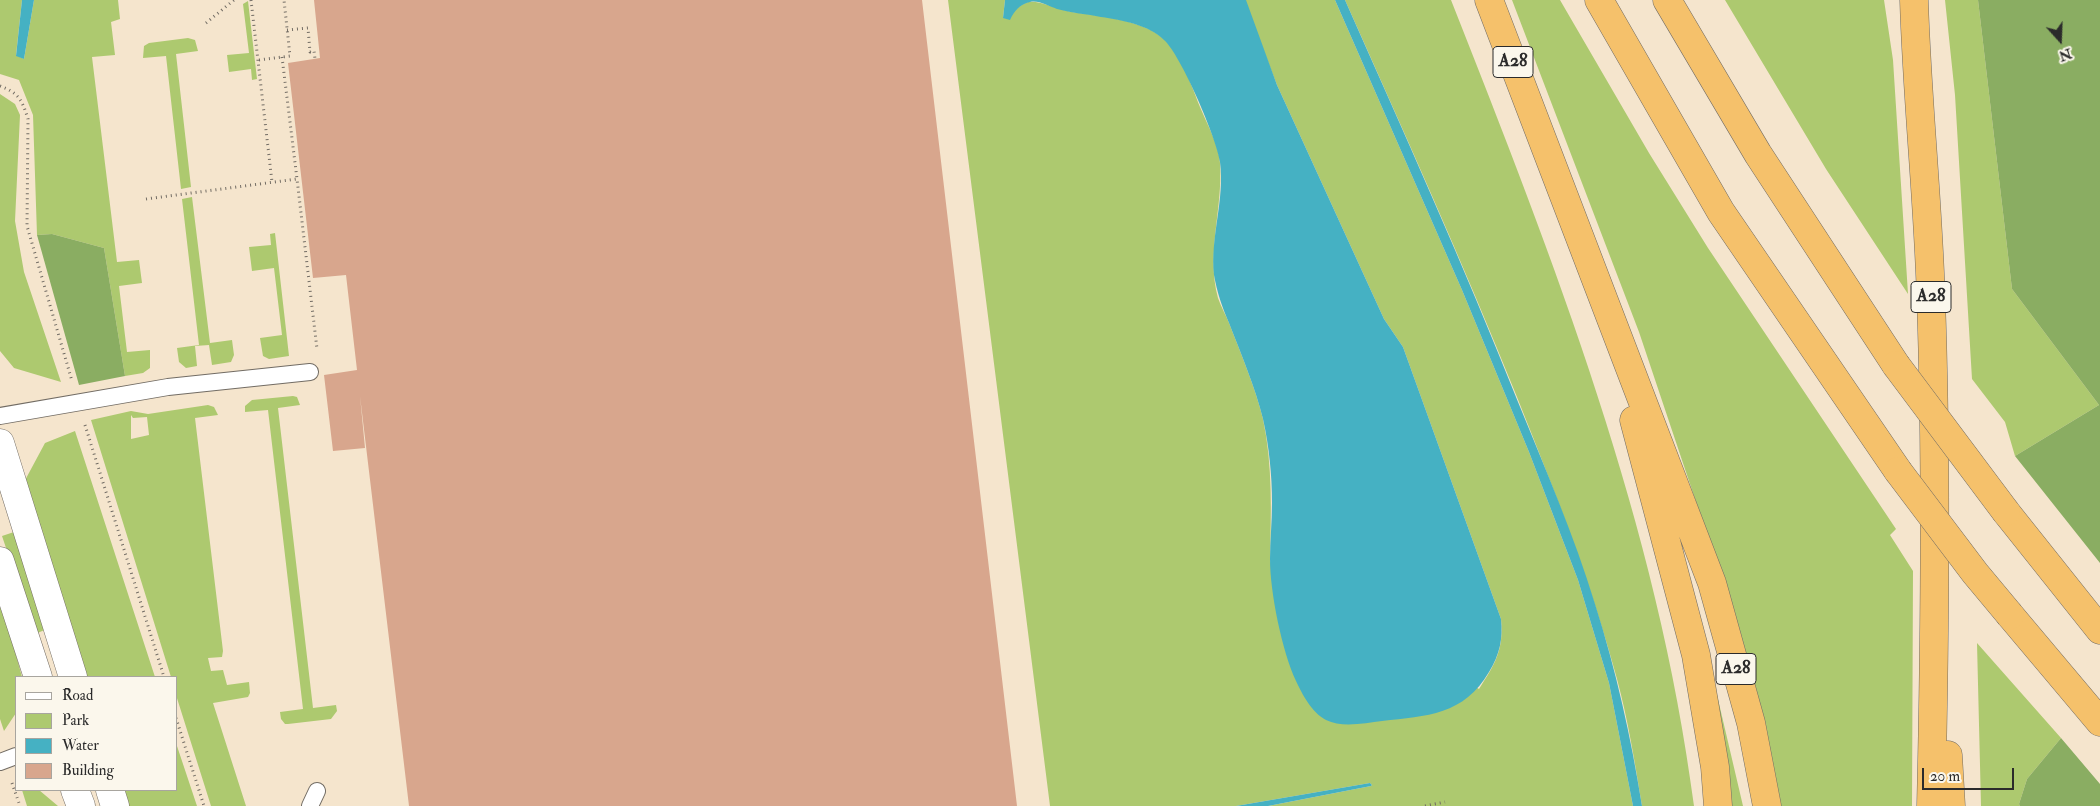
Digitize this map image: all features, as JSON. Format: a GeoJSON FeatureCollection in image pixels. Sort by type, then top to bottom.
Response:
{"type":"FeatureCollection","features":[{"type":"Feature","properties":{"kind":"highway","name":"A28"},"geometry":{"type":"LineString","coordinates":[[1488,0],[1712,583],[1751,723],[1767,806]]}},
{"type":"Feature","properties":{"kind":"highway"},"geometry":{"type":"LineString","coordinates":[[1599,0],[1722,212],[1898,471],[1975,573],[2100,722]]}},
{"type":"Feature","properties":{"kind":"highway"},"geometry":{"type":"LineString","coordinates":[[1667,0],[1758,154],[1896,366],[1967,463],[2100,630]]}},
{"type":"Feature","properties":{"kind":"highway","name":"A28"},"geometry":{"type":"LineString","coordinates":[[1914,0],[1916,70],[1926,186],[1936,441],[1936,594],[1931,806]]}},
{"type":"Feature","properties":{"kind":"highway","name":"A28"},"geometry":{"type":"LineString","coordinates":[[1603,302],[1696,654],[1715,767],[1718,806]]}},
{"type":"Feature","properties":{"kind":"highway","name":"A28"},"geometry":{"type":"LineString","coordinates":[[1936,594],[1952,806]]}},
{"type":"Feature","properties":{"kind":"street"},"geometry":{"type":"LineString","coordinates":[[0,443],[73,676]]}},
{"type":"Feature","properties":{"kind":"street"},"geometry":{"type":"LineString","coordinates":[[0,561],[38,676]]}},
{"type":"Feature","properties":{"kind":"street"},"geometry":{"type":"LineString","coordinates":[[75,791],[81,806]]}},
{"type":"Feature","properties":{"kind":"street"},"geometry":{"type":"LineString","coordinates":[[110,791],[115,806]]}},
{"type":"Feature","properties":{"kind":"lane"},"geometry":{"type":"LineString","coordinates":[[0,416],[168,387],[310,372]]}},
{"type":"Feature","properties":{"kind":"lane"},"geometry":{"type":"LineString","coordinates":[[0,762],[15,756]]}},
{"type":"Feature","properties":{"kind":"lane"},"geometry":{"type":"LineString","coordinates":[[310,806],[317,790]]}},
{"type":"Feature","properties":{"kind":"path"},"geometry":{"type":"LineString","coordinates":[[206,23],[234,0]]}},
{"type":"Feature","properties":{"kind":"path"},"geometry":{"type":"LineString","coordinates":[[251,0],[272,182]]}},
{"type":"Feature","properties":{"kind":"path"},"geometry":{"type":"LineString","coordinates":[[259,60],[290,56],[284,0]]}},
{"type":"Feature","properties":{"kind":"path"},"geometry":{"type":"LineString","coordinates":[[287,30],[308,28],[310,52],[314,52],[315,59]]}},
{"type":"Feature","properties":{"kind":"path"},"geometry":{"type":"LineString","coordinates":[[282,57],[318,354]]}},
{"type":"Feature","properties":{"kind":"path"},"geometry":{"type":"LineString","coordinates":[[0,86],[14,91],[23,103],[28,119],[27,226],[73,384]]}},
{"type":"Feature","properties":{"kind":"path"},"geometry":{"type":"LineString","coordinates":[[146,199],[297,179]]}},
{"type":"Feature","properties":{"kind":"path"},"geometry":{"type":"LineString","coordinates":[[85,422],[164,676]]}},
{"type":"Feature","properties":{"kind":"path"},"geometry":{"type":"LineString","coordinates":[[178,724],[204,806]]}},
{"type":"Feature","properties":{"kind":"path"},"geometry":{"type":"LineString","coordinates":[[12,781],[15,790]]}},
{"type":"Feature","properties":{"kind":"path"},"geometry":{"type":"LineString","coordinates":[[15,791],[20,806]]}},
{"type":"Feature","properties":{"kind":"path"},"geometry":{"type":"LineString","coordinates":[[1425,806],[1445,802]]}},
{"type":"Feature","properties":{"kind":"green space"},"geometry":{"type":"Polygon","coordinates":[[[0,0],[22,0],[16,55],[24,59],[34,0],[118,0],[120,19],[111,22],[115,55],[92,57],[117,262],[139,260],[142,283],[119,286],[127,352],[150,350],[150,368],[143,373],[125,376],[104,248],[52,234],[37,235],[33,115],[19,80],[0,74],[0,0]]]}},
{"type":"Feature","properties":{"kind":"green space"},"geometry":{"type":"Polygon","coordinates":[[[948,0],[1005,0],[1003,18],[1024,3],[1038,2],[1072,12],[1134,23],[1156,33],[1171,47],[1189,80],[1219,156],[1220,180],[1214,248],[1215,281],[1218,298],[1256,395],[1263,419],[1270,472],[1270,562],[1479,689],[1490,672],[1500,648],[1501,619],[1403,347],[1384,319],[1277,85],[1244,0],[1335,0],[1462,290],[1529,452],[1578,580],[1609,683],[1633,806],[1268,806],[1371,786],[1370,783],[1236,806],[1050,806],[948,0]]]}},
{"type":"Feature","properties":{"kind":"green space"},"geometry":{"type":"Polygon","coordinates":[[[1345,0],[1451,0],[1564,296],[1598,396],[1628,497],[1655,599],[1677,702],[1694,806],[1642,806],[1628,726],[1617,679],[1596,607],[1571,536],[1476,297],[1345,0]]]}},
{"type":"Feature","properties":{"kind":"green space"},"geometry":{"type":"Polygon","coordinates":[[[1512,0],[1560,0],[1649,153],[1708,248],[1896,529],[1890,535],[1913,571],[1912,806],[1777,806],[1740,633],[1639,332],[1512,0]]]}},
{"type":"Feature","properties":{"kind":"green space"},"geometry":{"type":"Polygon","coordinates":[[[1725,0],[1884,0],[1893,60],[1908,294],[1826,169],[1725,0]]]}},
{"type":"Feature","properties":{"kind":"green space"},"geometry":{"type":"Polygon","coordinates":[[[1945,0],[1978,0],[2012,289],[2099,405],[2015,456],[2005,422],[1972,379],[1955,95],[1945,0]]]}},
{"type":"Feature","properties":{"kind":"green space"},"geometry":{"type":"Polygon","coordinates":[[[1978,0],[2100,0],[2100,563],[2015,456],[2099,405],[2012,289],[1978,0]]]}},
{"type":"Feature","properties":{"kind":"green space"},"geometry":{"type":"Polygon","coordinates":[[[248,1],[257,79],[252,80],[251,69],[229,72],[227,55],[249,53],[243,4],[248,1]]]}},
{"type":"Feature","properties":{"kind":"green space"},"geometry":{"type":"Polygon","coordinates":[[[188,38],[195,40],[198,51],[176,54],[191,187],[181,189],[166,56],[143,58],[144,46],[149,43],[188,38]]]}},
{"type":"Feature","properties":{"kind":"green space"},"geometry":{"type":"Polygon","coordinates":[[[0,94],[15,104],[20,115],[15,221],[24,272],[61,382],[14,368],[0,351],[0,94]]]}},
{"type":"Feature","properties":{"kind":"green space"},"geometry":{"type":"Polygon","coordinates":[[[192,197],[210,343],[232,340],[234,355],[231,362],[212,365],[209,345],[195,346],[197,366],[186,368],[179,362],[177,348],[199,345],[182,199],[192,197]]]}},
{"type":"Feature","properties":{"kind":"green space"},"geometry":{"type":"Polygon","coordinates":[[[275,233],[289,356],[269,359],[263,356],[260,338],[282,335],[274,268],[252,271],[249,247],[271,245],[270,234],[275,233]]]}},
{"type":"Feature","properties":{"kind":"green space"},"geometry":{"type":"Polygon","coordinates":[[[52,234],[104,248],[125,376],[79,385],[37,235],[52,234]]]}},
{"type":"Feature","properties":{"kind":"green space"},"geometry":{"type":"Polygon","coordinates":[[[297,397],[300,405],[278,408],[313,708],[336,705],[337,711],[331,719],[285,724],[281,719],[280,712],[303,709],[268,410],[245,412],[245,406],[252,400],[297,397]]]}},
{"type":"Feature","properties":{"kind":"green space"},"geometry":{"type":"Polygon","coordinates":[[[208,405],[214,407],[218,415],[195,418],[223,651],[222,657],[208,658],[211,671],[223,670],[227,685],[249,682],[250,693],[248,697],[213,703],[246,806],[211,806],[178,701],[178,676],[171,676],[91,420],[131,411],[148,414],[208,405]],[[131,415],[131,439],[149,435],[147,417],[133,418],[131,415]]]}},
{"type":"Feature","properties":{"kind":"green space"},"geometry":{"type":"Polygon","coordinates":[[[75,431],[155,676],[87,676],[23,484],[45,443],[75,431]]]}},
{"type":"Feature","properties":{"kind":"green space"},"geometry":{"type":"Polygon","coordinates":[[[14,532],[47,629],[35,634],[2,536],[14,532]]]}},
{"type":"Feature","properties":{"kind":"green space"},"geometry":{"type":"Polygon","coordinates":[[[0,596],[22,676],[15,676],[15,714],[4,731],[0,719],[0,596]]]}},
{"type":"Feature","properties":{"kind":"green space"},"geometry":{"type":"Polygon","coordinates":[[[1977,643],[2061,738],[2027,779],[2020,806],[1981,806],[1977,643]]]}},
{"type":"Feature","properties":{"kind":"green space"},"geometry":{"type":"Polygon","coordinates":[[[1706,648],[1743,806],[1731,806],[1706,648]]]}},
{"type":"Feature","properties":{"kind":"green space"},"geometry":{"type":"Polygon","coordinates":[[[2061,738],[2100,784],[2100,806],[2020,806],[2027,779],[2061,738]]]}},
{"type":"Feature","properties":{"kind":"green space"},"geometry":{"type":"Polygon","coordinates":[[[178,749],[197,806],[129,806],[124,791],[178,791],[178,749]]]}},
{"type":"Feature","properties":{"kind":"green space"},"geometry":{"type":"Polygon","coordinates":[[[22,791],[40,791],[58,806],[27,806],[22,791]]]}},
{"type":"Feature","properties":{"kind":"water"},"geometry":{"type":"Polygon","coordinates":[[[22,0],[34,0],[24,59],[16,56],[22,0]]]}},
{"type":"Feature","properties":{"kind":"water"},"geometry":{"type":"Polygon","coordinates":[[[1005,0],[1246,0],[1277,85],[1384,319],[1403,347],[1501,619],[1502,633],[1500,646],[1493,665],[1479,686],[1456,705],[1429,715],[1361,724],[1339,724],[1321,717],[1304,697],[1286,654],[1275,604],[1270,559],[1271,482],[1263,419],[1252,383],[1222,305],[1214,275],[1214,247],[1221,190],[1220,162],[1212,135],[1197,98],[1180,62],[1164,40],[1151,30],[1109,18],[1057,9],[1037,2],[1030,2],[1020,6],[1010,20],[1003,18],[1005,0]]]}},
{"type":"Feature","properties":{"kind":"water"},"geometry":{"type":"Polygon","coordinates":[[[1335,0],[1345,0],[1476,301],[1569,527],[1610,654],[1628,729],[1642,806],[1633,806],[1609,683],[1578,580],[1529,452],[1462,290],[1335,0]]]}},
{"type":"Feature","properties":{"kind":"water"},"geometry":{"type":"Polygon","coordinates":[[[1370,783],[1371,786],[1268,806],[1236,806],[1370,783]]]}},
{"type":"Feature","properties":{"kind":"building"},"geometry":{"type":"Polygon","coordinates":[[[314,0],[922,0],[1017,806],[409,806],[360,396],[365,448],[333,451],[324,375],[357,370],[346,275],[313,278],[288,63],[320,58],[314,0]]]}}]}
